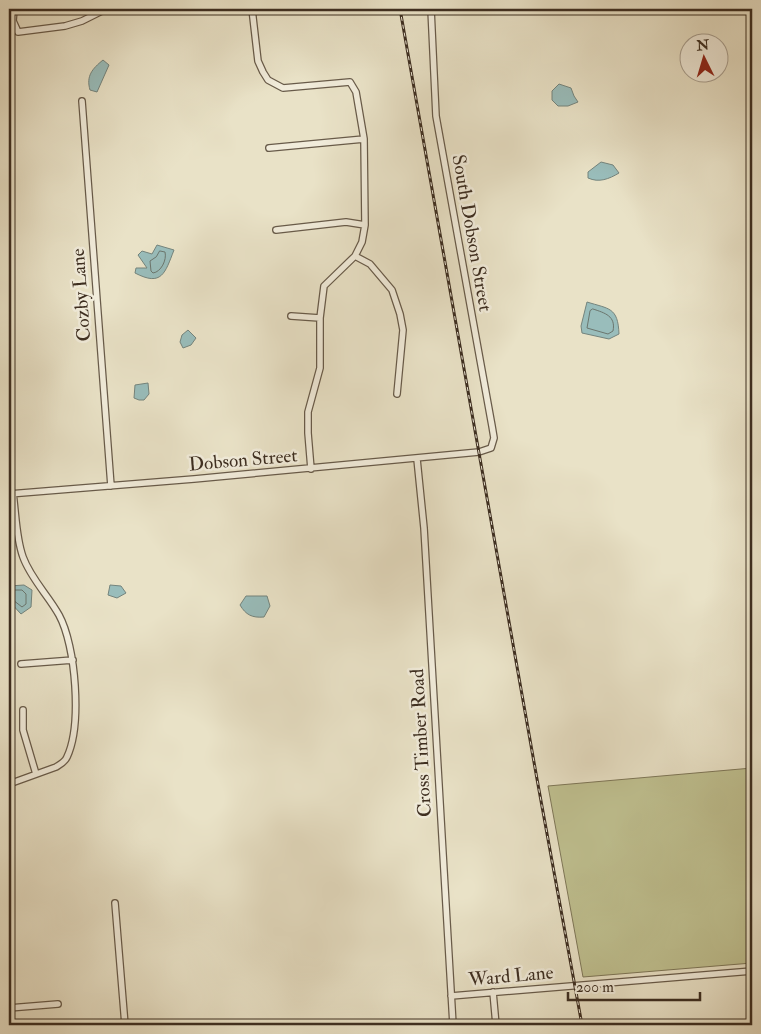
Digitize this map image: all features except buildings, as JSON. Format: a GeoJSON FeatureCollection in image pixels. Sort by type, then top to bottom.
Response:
{"type":"FeatureCollection","features":[{"type":"Feature","properties":{"kind":"street"},"geometry":{"type":"LineString","coordinates":[[14,9],[15,28],[18,32],[65,26],[82,21],[106,9]]}},
{"type":"Feature","properties":{"kind":"street"},"geometry":{"type":"LineString","coordinates":[[252,9],[258,61],[262,72],[268,80],[283,88],[350,82],[356,92],[364,139],[366,225],[362,242],[355,256],[324,286],[320,318],[320,368],[308,412],[311,469]]}},
{"type":"Feature","properties":{"kind":"street","name":"South Dobson Street"},"geometry":{"type":"LineString","coordinates":[[431,9],[436,116],[494,438],[491,448],[479,452]]}},
{"type":"Feature","properties":{"kind":"street","name":"Cozby Lane"},"geometry":{"type":"LineString","coordinates":[[82,101],[111,486]]}},
{"type":"Feature","properties":{"kind":"street"},"geometry":{"type":"LineString","coordinates":[[269,148],[364,139]]}},
{"type":"Feature","properties":{"kind":"street"},"geometry":{"type":"LineString","coordinates":[[276,230],[346,222],[366,225]]}},
{"type":"Feature","properties":{"kind":"street"},"geometry":{"type":"LineString","coordinates":[[355,256],[370,264],[392,290],[400,314],[403,330],[397,394]]}},
{"type":"Feature","properties":{"kind":"street"},"geometry":{"type":"LineString","coordinates":[[291,316],[320,318]]}},
{"type":"Feature","properties":{"kind":"street","name":"Dobson Street"},"geometry":{"type":"LineString","coordinates":[[11,493],[311,469],[479,452]]}},
{"type":"Feature","properties":{"kind":"street","name":"Cross Timber Road"},"geometry":{"type":"LineString","coordinates":[[417,459],[424,528],[453,1025]]}},
{"type":"Feature","properties":{"kind":"street"},"geometry":{"type":"LineString","coordinates":[[9,784],[63,763],[67,758],[75,721],[76,697],[73,660],[68,636],[59,615],[32,576],[23,556],[11,493]]}},
{"type":"Feature","properties":{"kind":"street"},"geometry":{"type":"LineString","coordinates":[[21,664],[73,660]]}},
{"type":"Feature","properties":{"kind":"street"},"geometry":{"type":"LineString","coordinates":[[23,710],[23,730],[36,774]]}},
{"type":"Feature","properties":{"kind":"street"},"geometry":{"type":"LineString","coordinates":[[115,903],[125,1025]]}},
{"type":"Feature","properties":{"kind":"street","name":"Ward Lane"},"geometry":{"type":"LineString","coordinates":[[451,996],[752,971]]}},
{"type":"Feature","properties":{"kind":"street"},"geometry":{"type":"LineString","coordinates":[[494,992],[496,1025]]}},
{"type":"Feature","properties":{"kind":"street"},"geometry":{"type":"LineString","coordinates":[[9,1008],[58,1004]]}},
{"type":"Feature","properties":{"kind":"green space"},"geometry":{"type":"Polygon","coordinates":[[[752,768],[752,963],[583,977],[548,786],[752,768]]]}},
{"type":"Feature","properties":{"kind":"water"},"geometry":{"type":"Polygon","coordinates":[[[103,60],[109,65],[97,92],[90,90],[89,77],[103,60]]]}},
{"type":"Feature","properties":{"kind":"water"},"geometry":{"type":"Polygon","coordinates":[[[559,84],[571,88],[578,102],[568,106],[558,106],[552,100],[552,91],[559,84]]]}},
{"type":"Feature","properties":{"kind":"water"},"geometry":{"type":"Polygon","coordinates":[[[601,162],[613,165],[619,173],[604,180],[588,178],[588,172],[601,162]]]}},
{"type":"Feature","properties":{"kind":"water"},"geometry":{"type":"Polygon","coordinates":[[[157,245],[174,250],[165,271],[157,278],[151,279],[135,273],[136,268],[147,268],[138,255],[142,251],[152,254],[157,245]]]}},
{"type":"Feature","properties":{"kind":"water"},"geometry":{"type":"Polygon","coordinates":[[[587,302],[611,310],[617,319],[619,334],[609,339],[582,333],[581,326],[587,302]]]}},
{"type":"Feature","properties":{"kind":"water"},"geometry":{"type":"Polygon","coordinates":[[[188,330],[196,338],[191,345],[183,348],[180,342],[182,335],[188,330]]]}},
{"type":"Feature","properties":{"kind":"water"},"geometry":{"type":"Polygon","coordinates":[[[148,383],[149,394],[144,400],[134,398],[135,385],[148,383]]]}},
{"type":"Feature","properties":{"kind":"water"},"geometry":{"type":"Polygon","coordinates":[[[24,585],[32,590],[31,607],[21,614],[9,601],[9,586],[24,585]]]}},
{"type":"Feature","properties":{"kind":"water"},"geometry":{"type":"Polygon","coordinates":[[[110,585],[121,586],[126,593],[117,598],[108,595],[110,585]]]}},
{"type":"Feature","properties":{"kind":"water"},"geometry":{"type":"Polygon","coordinates":[[[246,596],[267,596],[270,606],[264,617],[256,617],[245,611],[240,605],[246,596]]]}},
{"type":"Feature","properties":{"kind":"railway"},"geometry":{"type":"LineString","coordinates":[[400,9],[582,1025]]}}]}
